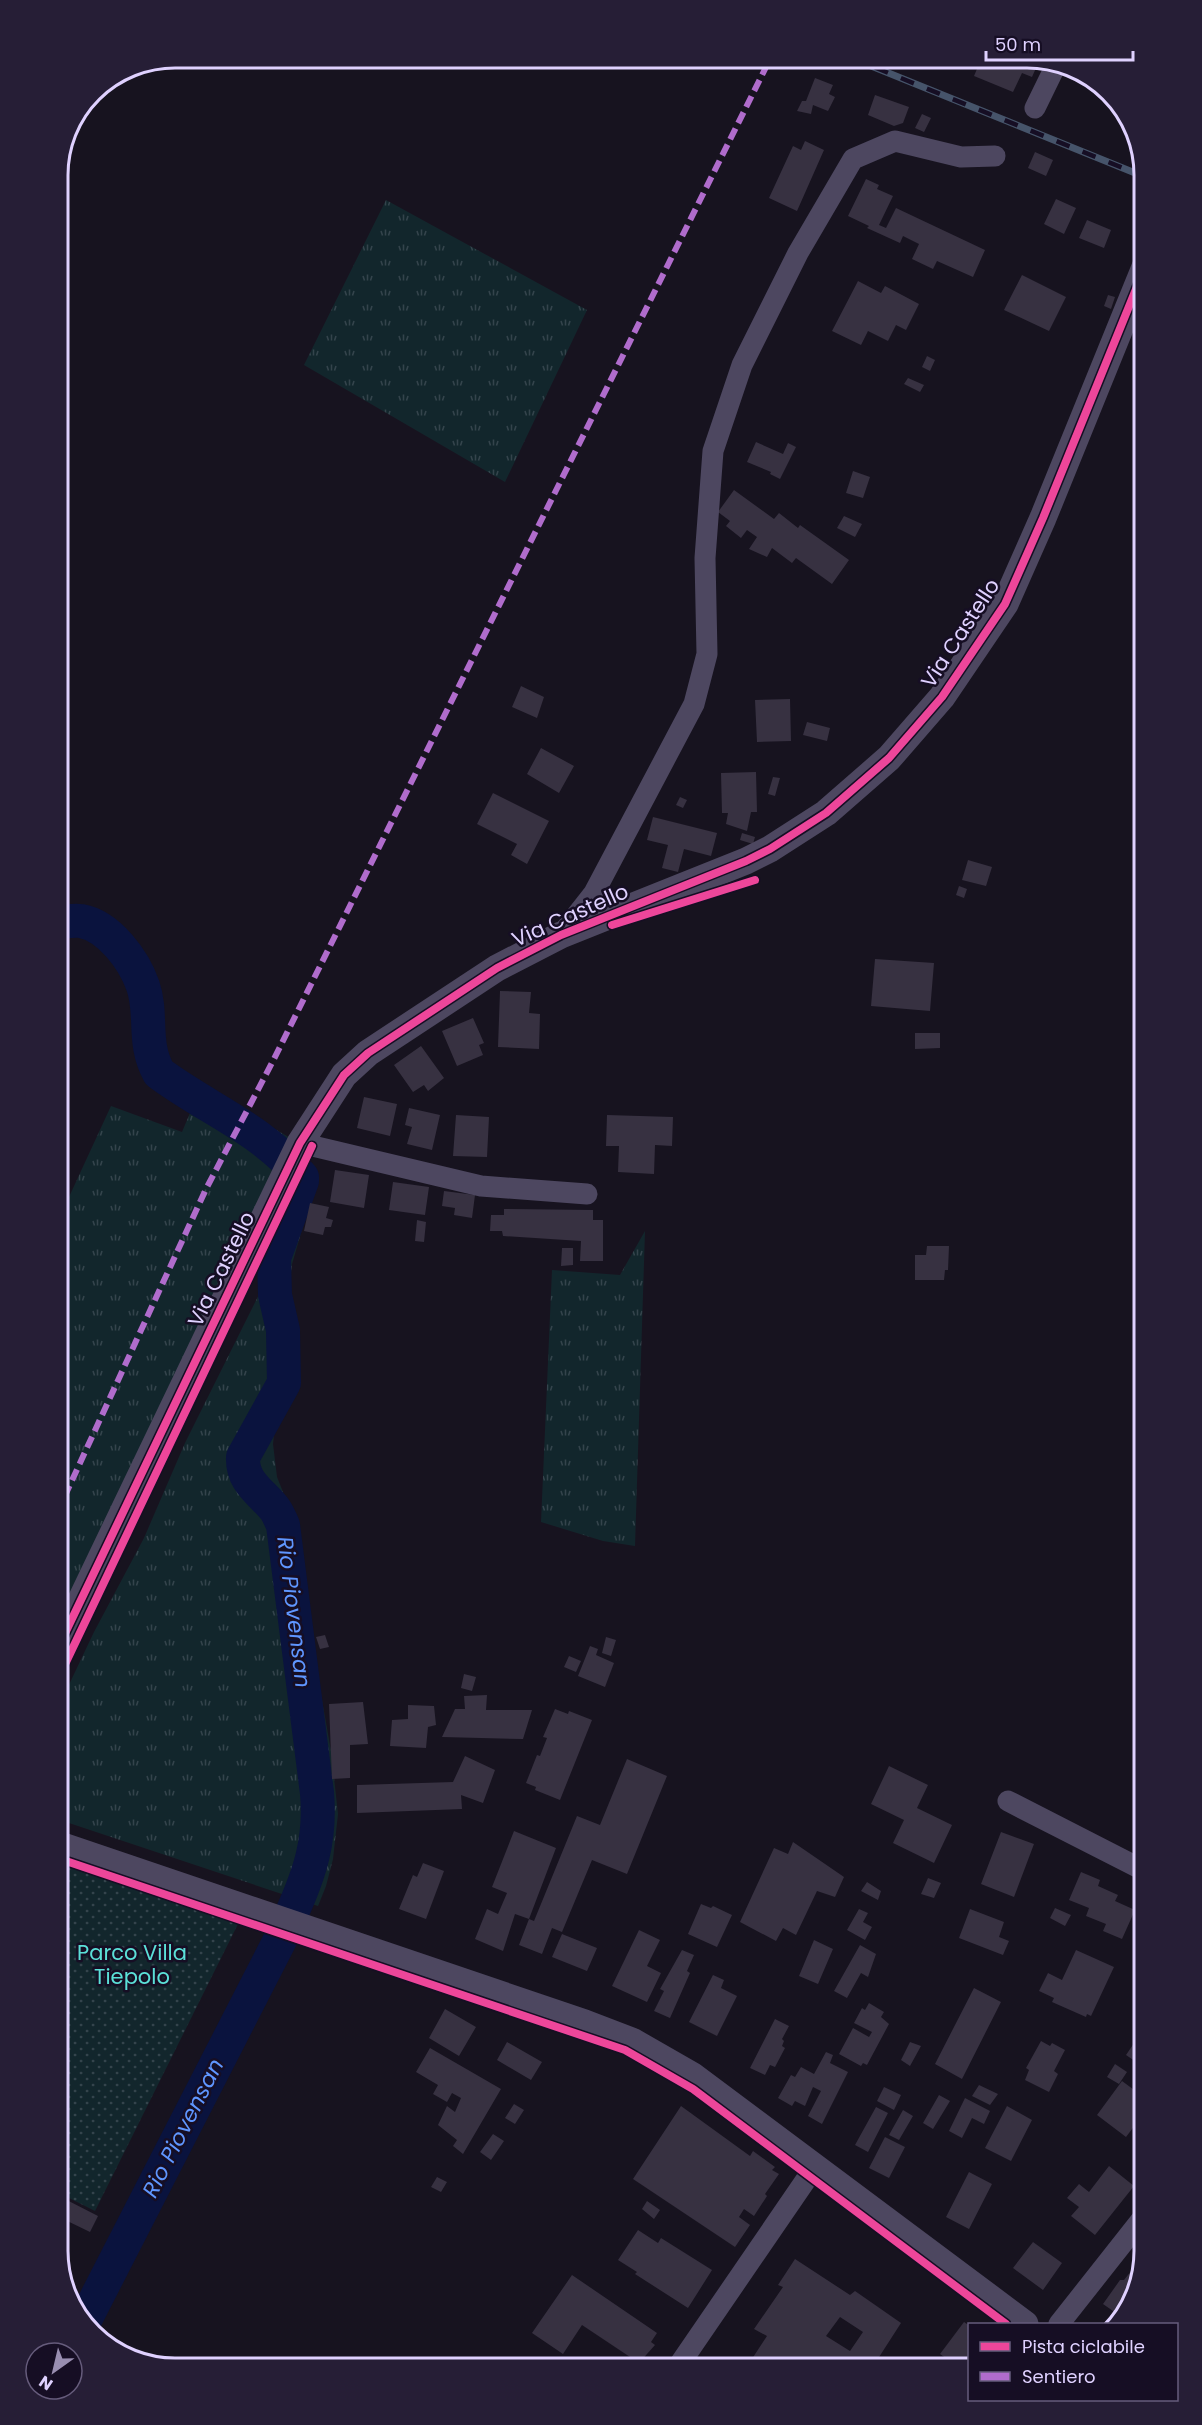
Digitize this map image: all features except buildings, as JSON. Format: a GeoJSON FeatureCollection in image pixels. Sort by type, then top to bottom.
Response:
{"type":"FeatureCollection","features":[{"type":"Feature","properties":{"kind":"street"},"geometry":{"type":"LineString","coordinates":[[1035,108],[1053,71]]}},
{"type":"Feature","properties":{"kind":"street","name":"Via Castello"},"geometry":{"type":"LineString","coordinates":[[561,935],[594,893],[694,704],[707,654],[705,558],[713,451],[742,364],[798,253],[853,159],[895,141],[961,156],[995,156]]}},
{"type":"Feature","properties":{"kind":"street","name":"Via Castello"},"geometry":{"type":"LineString","coordinates":[[68,1627],[298,1147],[344,1075],[368,1053],[497,968],[561,935],[746,861],[770,849],[826,813],[889,758],[942,697],[1005,603],[1134,294]]}},
{"type":"Feature","properties":{"kind":"street"},"geometry":{"type":"LineString","coordinates":[[298,1147],[481,1186],[587,1194]]}},
{"type":"Feature","properties":{"kind":"street"},"geometry":{"type":"LineString","coordinates":[[1008,1801],[1134,1865]]}},
{"type":"Feature","properties":{"kind":"street"},"geometry":{"type":"LineString","coordinates":[[68,1848],[632,2041],[693,2076],[1021,2323]]}},
{"type":"Feature","properties":{"kind":"street"},"geometry":{"type":"LineString","coordinates":[[685,2358],[814,2168]]}},
{"type":"Feature","properties":{"kind":"street"},"geometry":{"type":"LineString","coordinates":[[1061,2323],[1134,2229]]}},
{"type":"Feature","properties":{"kind":"green space"},"geometry":{"type":"Polygon","coordinates":[[[386,200],[587,310],[505,482],[304,365],[386,200]]]}},
{"type":"Feature","properties":{"kind":"green space"},"geometry":{"type":"Polygon","coordinates":[[[201,1087],[301,1144],[68,1619],[68,1199],[111,1106],[182,1132],[201,1087]]]}},
{"type":"Feature","properties":{"kind":"green space"},"geometry":{"type":"Polygon","coordinates":[[[317,1178],[292,1264],[273,1444],[277,1477],[287,1502],[331,1751],[338,1814],[333,1859],[318,1906],[68,1823],[68,1687],[144,1538],[185,1443],[317,1178]]]}},
{"type":"Feature","properties":{"kind":"green space"},"geometry":{"type":"Polygon","coordinates":[[[645,1231],[635,1546],[603,1541],[541,1522],[552,1270],[620,1275],[645,1231]]]}},
{"type":"Feature","properties":{"kind":"green space","name":"Parco Villa Tiepolo"},"geometry":{"type":"Polygon","coordinates":[[[68,1864],[240,1920],[95,2211],[68,2198],[68,1864]]]}},
{"type":"Feature","properties":{"kind":"waterway","name":"Rio Piovensan"},"geometry":{"type":"LineString","coordinates":[[68,921],[81,921],[91,924],[111,937],[127,955],[139,976],[146,997],[149,1040],[159,1073],[269,1145],[302,1177],[274,1258],[275,1295],[283,1330],[284,1383],[243,1457],[243,1466],[249,1480],[274,1508],[283,1525],[317,1793],[317,1826],[313,1856],[291,1915]]}},
{"type":"Feature","properties":{"kind":"waterway","name":"Rio Piovensan"},"geometry":{"type":"LineString","coordinates":[[88,2314],[282,1936]]}},
{"type":"Feature","properties":{"kind":"railway"},"geometry":{"type":"LineString","coordinates":[[876,68],[1134,173]]}},
{"type":"Feature","properties":{"kind":"marked path"},"geometry":{"type":"LineString","coordinates":[[68,1489],[206,1189],[274,1059],[766,68]]}},
{"type":"Feature","properties":{"kind":"cycle path"},"geometry":{"type":"LineString","coordinates":[[68,1627],[300,1143],[344,1075],[368,1053],[497,968],[561,935],[746,861],[770,849],[826,813],[889,758],[942,697],[1005,604],[1043,518],[1134,294]]}},
{"type":"Feature","properties":{"kind":"cycle path"},"geometry":{"type":"LineString","coordinates":[[612,925],[755,880]]}},
{"type":"Feature","properties":{"kind":"cycle path"},"geometry":{"type":"LineString","coordinates":[[68,1658],[312,1146]]}},
{"type":"Feature","properties":{"kind":"cycle path"},"geometry":{"type":"LineString","coordinates":[[68,1862],[625,2050],[693,2089],[1005,2323]]}}]}
